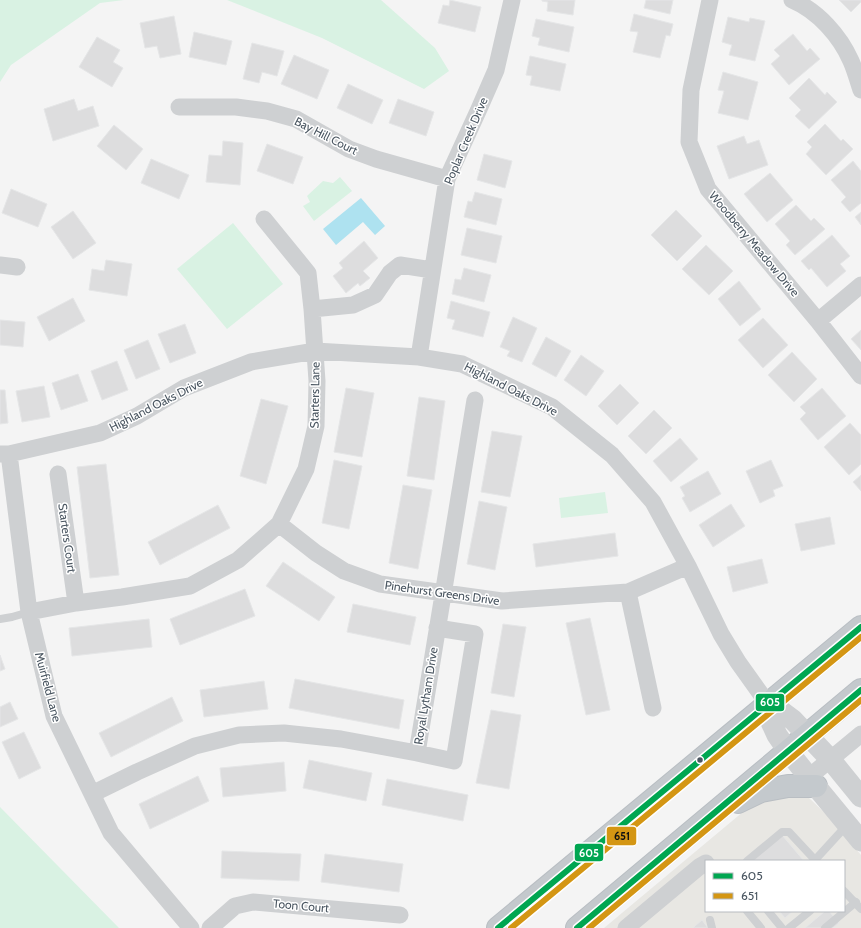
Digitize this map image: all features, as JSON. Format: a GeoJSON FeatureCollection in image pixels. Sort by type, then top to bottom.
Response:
{"type":"FeatureCollection","features":[{"type":"Feature","properties":{"kind":"highway"},"geometry":{"type":"LineString","coordinates":[[498,928],[861,627]]}},
{"type":"Feature","properties":{"kind":"highway"},"geometry":{"type":"LineString","coordinates":[[577,928],[861,690]]}},
{"type":"Feature","properties":{"kind":"highway"},"geometry":{"type":"LineString","coordinates":[[714,813],[761,791],[812,782]]}},
{"type":"Feature","properties":{"kind":"street","name":"Poplar Creek Drive"},"geometry":{"type":"LineString","coordinates":[[419,357],[447,179],[496,70],[512,0]]}},
{"type":"Feature","properties":{"kind":"street","name":"Woodberry Meadow Drive"},"geometry":{"type":"LineString","coordinates":[[710,0],[691,90],[689,142],[708,189],[818,321],[861,376]]}},
{"type":"Feature","properties":{"kind":"street"},"geometry":{"type":"LineString","coordinates":[[792,0],[800,3],[816,15],[837,36],[851,61],[861,90]]}},
{"type":"Feature","properties":{"kind":"street","name":"Bay Hill Court"},"geometry":{"type":"LineString","coordinates":[[179,107],[236,108],[267,111],[296,119],[349,149],[376,159],[447,179]]}},
{"type":"Feature","properties":{"kind":"street","name":"Starters Lane"},"geometry":{"type":"LineString","coordinates":[[29,612],[76,603],[190,586],[238,560],[279,524],[306,469],[316,426],[317,380],[308,273],[264,219]]}},
{"type":"Feature","properties":{"kind":"street"},"geometry":{"type":"LineString","coordinates":[[0,265],[17,267]]}},
{"type":"Feature","properties":{"kind":"street"},"geometry":{"type":"LineString","coordinates":[[312,309],[353,304],[375,294],[390,273],[400,265],[432,270]]}},
{"type":"Feature","properties":{"kind":"street"},"geometry":{"type":"LineString","coordinates":[[818,321],[861,285]]}},
{"type":"Feature","properties":{"kind":"street","name":"Highland Oaks Drive"},"geometry":{"type":"LineString","coordinates":[[5,454],[100,433],[136,416],[184,388],[252,362],[315,351],[419,357],[462,364],[552,407],[612,455],[653,502],[688,566],[721,634],[738,662],[768,704]]}},
{"type":"Feature","properties":{"kind":"street","name":"Royal Lytham Drive"},"geometry":{"type":"LineString","coordinates":[[92,794],[195,746],[239,735],[284,733],[341,739],[416,753],[475,400]]}},
{"type":"Feature","properties":{"kind":"street","name":"Muirfield Lane"},"geometry":{"type":"LineString","coordinates":[[5,454],[29,612],[54,716],[111,833],[191,928]]}},
{"type":"Feature","properties":{"kind":"street","name":"Starters Court"},"geometry":{"type":"LineString","coordinates":[[58,474],[76,603]]}},
{"type":"Feature","properties":{"kind":"street","name":"Pinehurst Greens Drive"},"geometry":{"type":"LineString","coordinates":[[279,524],[316,553],[344,571],[380,584],[502,602],[628,592],[688,566]]}},
{"type":"Feature","properties":{"kind":"street"},"geometry":{"type":"LineString","coordinates":[[628,592],[653,708]]}},
{"type":"Feature","properties":{"kind":"street"},"geometry":{"type":"LineString","coordinates":[[416,753],[454,761],[475,634],[437,628]]}},
{"type":"Feature","properties":{"kind":"street"},"geometry":{"type":"LineString","coordinates":[[768,704],[793,720],[830,759],[861,797]]}},
{"type":"Feature","properties":{"kind":"street"},"geometry":{"type":"LineString","coordinates":[[768,704],[771,722],[777,736],[812,782],[861,841]]}},
{"type":"Feature","properties":{"kind":"street"},"geometry":{"type":"LineString","coordinates":[[812,782],[830,759],[861,734]]}},
{"type":"Feature","properties":{"kind":"street"},"geometry":{"type":"LineString","coordinates":[[626,928],[705,864]]}},
{"type":"Feature","properties":{"kind":"street","name":"Toon Court"},"geometry":{"type":"LineString","coordinates":[[210,928],[235,906],[253,902],[400,915]]}},
{"type":"Feature","properties":{"kind":"lane"},"geometry":{"type":"LineString","coordinates":[[0,619],[29,612]]}},
{"type":"Feature","properties":{"kind":"lane"},"geometry":{"type":"LineString","coordinates":[[817,860],[847,824]]}},
{"type":"Feature","properties":{"kind":"lane"},"geometry":{"type":"LineString","coordinates":[[748,860],[782,832],[789,832],[815,860]]}},
{"type":"Feature","properties":{"kind":"lane"},"geometry":{"type":"LineString","coordinates":[[825,928],[858,906],[845,892]]}},
{"type":"Feature","properties":{"kind":"lane"},"geometry":{"type":"LineString","coordinates":[[748,912],[761,928]]}},
{"type":"Feature","properties":{"kind":"lane"},"geometry":{"type":"LineString","coordinates":[[769,912],[782,928]]}},
{"type":"Feature","properties":{"kind":"lane"},"geometry":{"type":"LineString","coordinates":[[789,928],[809,912]]}},
{"type":"Feature","properties":{"kind":"shaded area"},"geometry":{"type":"Polygon","coordinates":[[[795,793],[808,797],[830,818],[861,855],[861,928],[604,928],[756,801],[795,793]]]}},
{"type":"Feature","properties":{"kind":"green space"},"geometry":{"type":"Polygon","coordinates":[[[0,0],[124,0],[100,3],[11,65],[0,82],[0,0]]]}},
{"type":"Feature","properties":{"kind":"green space"},"geometry":{"type":"Polygon","coordinates":[[[227,0],[381,0],[435,48],[449,71],[424,89],[322,38],[227,0]]]}},
{"type":"Feature","properties":{"kind":"green space"},"geometry":{"type":"Polygon","coordinates":[[[340,177],[352,191],[314,221],[303,206],[310,202],[307,196],[323,181],[333,183],[340,177]]]}},
{"type":"Feature","properties":{"kind":"green space"},"geometry":{"type":"Polygon","coordinates":[[[233,223],[283,284],[227,329],[177,269],[233,223]]]}},
{"type":"Feature","properties":{"kind":"green space"},"geometry":{"type":"Polygon","coordinates":[[[605,492],[608,513],[561,518],[559,498],[605,492]]]}},
{"type":"Feature","properties":{"kind":"green space"},"geometry":{"type":"Polygon","coordinates":[[[0,807],[119,928],[0,928],[0,807]]]}},
{"type":"Feature","properties":{"kind":"water"},"geometry":{"type":"Polygon","coordinates":[[[361,198],[385,226],[375,235],[363,222],[336,245],[323,229],[361,198]]]}},
{"type":"Feature","properties":{"kind":"building"},"geometry":{"type":"Polygon","coordinates":[[[450,0],[481,7],[475,32],[438,23],[443,5],[449,6],[450,0]]]}},
{"type":"Feature","properties":{"kind":"building"},"geometry":{"type":"Polygon","coordinates":[[[542,0],[575,0],[573,15],[547,11],[548,2],[542,0]]]}},
{"type":"Feature","properties":{"kind":"building"},"geometry":{"type":"Polygon","coordinates":[[[646,0],[673,0],[670,14],[644,8],[646,0]]]}},
{"type":"Feature","properties":{"kind":"building"},"geometry":{"type":"Polygon","coordinates":[[[839,0],[861,0],[861,2],[851,12],[839,0]]]}},
{"type":"Feature","properties":{"kind":"building"},"geometry":{"type":"Polygon","coordinates":[[[634,14],[673,24],[670,36],[666,35],[660,58],[633,52],[638,32],[630,31],[634,14]]]}},
{"type":"Feature","properties":{"kind":"building"},"geometry":{"type":"Polygon","coordinates":[[[174,16],[181,54],[160,58],[157,46],[145,48],[140,23],[174,16]]]}},
{"type":"Feature","properties":{"kind":"building"},"geometry":{"type":"Polygon","coordinates":[[[728,17],[749,22],[750,18],[765,21],[755,61],[729,55],[732,45],[722,42],[728,17]]]}},
{"type":"Feature","properties":{"kind":"building"},"geometry":{"type":"Polygon","coordinates":[[[536,19],[574,27],[569,52],[538,45],[540,38],[532,36],[536,19]]]}},
{"type":"Feature","properties":{"kind":"building"},"geometry":{"type":"Polygon","coordinates":[[[194,32],[232,41],[226,65],[189,57],[194,32]]]}},
{"type":"Feature","properties":{"kind":"building"},"geometry":{"type":"Polygon","coordinates":[[[793,34],[807,51],[810,48],[820,59],[789,85],[771,64],[780,56],[774,50],[793,34]]]}},
{"type":"Feature","properties":{"kind":"building"},"geometry":{"type":"Polygon","coordinates":[[[97,37],[120,50],[113,62],[123,68],[112,87],[79,67],[97,37]]]}},
{"type":"Feature","properties":{"kind":"building"},"geometry":{"type":"Polygon","coordinates":[[[252,43],[284,51],[277,76],[262,72],[259,83],[243,79],[252,43]]]}},
{"type":"Feature","properties":{"kind":"building"},"geometry":{"type":"Polygon","coordinates":[[[294,55],[329,70],[317,99],[281,84],[294,55]]]}},
{"type":"Feature","properties":{"kind":"building"},"geometry":{"type":"Polygon","coordinates":[[[530,56],[566,64],[560,91],[530,85],[532,76],[526,75],[530,56]]]}},
{"type":"Feature","properties":{"kind":"building"},"geometry":{"type":"Polygon","coordinates":[[[723,72],[758,82],[748,120],[718,113],[724,91],[718,90],[723,72]]]}},
{"type":"Feature","properties":{"kind":"building"},"geometry":{"type":"Polygon","coordinates":[[[809,78],[825,95],[827,92],[837,102],[809,129],[795,116],[801,110],[789,98],[809,78]]]}},
{"type":"Feature","properties":{"kind":"building"},"geometry":{"type":"Polygon","coordinates":[[[348,84],[383,100],[372,124],[337,108],[348,84]]]}},
{"type":"Feature","properties":{"kind":"building"},"geometry":{"type":"Polygon","coordinates":[[[74,99],[78,111],[93,106],[99,126],[53,141],[44,109],[74,99]]]}},
{"type":"Feature","properties":{"kind":"building"},"geometry":{"type":"Polygon","coordinates":[[[398,99],[434,112],[426,136],[389,123],[398,99]]]}},
{"type":"Feature","properties":{"kind":"building"},"geometry":{"type":"Polygon","coordinates":[[[825,124],[841,141],[843,139],[853,149],[826,175],[806,154],[812,147],[807,142],[825,124]]]}},
{"type":"Feature","properties":{"kind":"building"},"geometry":{"type":"Polygon","coordinates":[[[114,125],[143,149],[126,170],[97,146],[114,125]]]}},
{"type":"Feature","properties":{"kind":"building"},"geometry":{"type":"Polygon","coordinates":[[[744,136],[747,144],[759,140],[768,165],[729,179],[717,146],[744,136]]]}},
{"type":"Feature","properties":{"kind":"building"},"geometry":{"type":"Polygon","coordinates":[[[223,141],[243,143],[240,185],[206,182],[209,155],[222,156],[223,141]]]}},
{"type":"Feature","properties":{"kind":"building"},"geometry":{"type":"Polygon","coordinates":[[[267,144],[303,157],[293,184],[257,171],[267,144]]]}},
{"type":"Feature","properties":{"kind":"building"},"geometry":{"type":"Polygon","coordinates":[[[484,154],[512,161],[505,188],[477,180],[484,154]]]}},
{"type":"Feature","properties":{"kind":"building"},"geometry":{"type":"Polygon","coordinates":[[[151,159],[189,175],[179,199],[141,183],[151,159]]]}},
{"type":"Feature","properties":{"kind":"building"},"geometry":{"type":"Polygon","coordinates":[[[853,161],[861,171],[861,203],[850,212],[841,202],[846,197],[831,180],[853,161]]]}},
{"type":"Feature","properties":{"kind":"building"},"geometry":{"type":"Polygon","coordinates":[[[770,173],[793,200],[767,222],[744,194],[770,173]]]}},
{"type":"Feature","properties":{"kind":"building"},"geometry":{"type":"Polygon","coordinates":[[[11,189],[47,204],[38,227],[2,213],[11,189]]]}},
{"type":"Feature","properties":{"kind":"building"},"geometry":{"type":"Polygon","coordinates":[[[475,192],[502,199],[496,225],[464,217],[468,201],[472,202],[475,192]]]}},
{"type":"Feature","properties":{"kind":"building"},"geometry":{"type":"Polygon","coordinates":[[[796,205],[811,221],[814,218],[825,229],[795,255],[786,245],[790,241],[775,224],[796,205]]]}},
{"type":"Feature","properties":{"kind":"building"},"geometry":{"type":"Polygon","coordinates":[[[676,210],[702,236],[677,261],[651,235],[676,210]]]}},
{"type":"Feature","properties":{"kind":"building"},"geometry":{"type":"Polygon","coordinates":[[[73,211],[96,243],[73,259],[51,227],[73,211]]]}},
{"type":"Feature","properties":{"kind":"building"},"geometry":{"type":"Polygon","coordinates":[[[861,212],[861,225],[855,217],[861,212]]]}},
{"type":"Feature","properties":{"kind":"building"},"geometry":{"type":"Polygon","coordinates":[[[467,228],[502,236],[496,263],[461,255],[467,228]]]}},
{"type":"Feature","properties":{"kind":"building"},"geometry":{"type":"Polygon","coordinates":[[[832,235],[850,256],[840,264],[846,271],[827,287],[811,268],[809,270],[801,261],[832,235]]]}},
{"type":"Feature","properties":{"kind":"building"},"geometry":{"type":"Polygon","coordinates":[[[364,241],[378,258],[363,271],[370,278],[360,286],[358,283],[346,293],[333,276],[343,268],[339,263],[364,241]]]}},
{"type":"Feature","properties":{"kind":"building"},"geometry":{"type":"Polygon","coordinates":[[[706,245],[733,271],[709,295],[682,269],[706,245]]]}},
{"type":"Feature","properties":{"kind":"building"},"geometry":{"type":"Polygon","coordinates":[[[106,260],[132,264],[127,296],[89,290],[92,269],[104,271],[106,260]]]}},
{"type":"Feature","properties":{"kind":"building"},"geometry":{"type":"Polygon","coordinates":[[[464,268],[491,275],[484,302],[452,294],[455,279],[461,280],[464,268]]]}},
{"type":"Feature","properties":{"kind":"building"},"geometry":{"type":"Polygon","coordinates":[[[739,281],[761,309],[740,326],[718,299],[739,281]]]}},
{"type":"Feature","properties":{"kind":"building"},"geometry":{"type":"Polygon","coordinates":[[[73,298],[85,321],[49,341],[37,317],[73,298]]]}},
{"type":"Feature","properties":{"kind":"building"},"geometry":{"type":"Polygon","coordinates":[[[451,301],[490,312],[483,337],[452,329],[455,320],[447,318],[451,301]]]}},
{"type":"Feature","properties":{"kind":"building"},"geometry":{"type":"Polygon","coordinates":[[[513,317],[537,328],[522,362],[507,356],[510,351],[500,347],[513,317]]]}},
{"type":"Feature","properties":{"kind":"building"},"geometry":{"type":"Polygon","coordinates":[[[763,318],[788,345],[763,368],[738,340],[763,318]]]}},
{"type":"Feature","properties":{"kind":"building"},"geometry":{"type":"Polygon","coordinates":[[[0,320],[25,322],[23,347],[0,345],[0,320]]]}},
{"type":"Feature","properties":{"kind":"building"},"geometry":{"type":"Polygon","coordinates":[[[185,324],[196,353],[170,363],[158,334],[185,324]]]}},
{"type":"Feature","properties":{"kind":"building"},"geometry":{"type":"Polygon","coordinates":[[[861,330],[861,350],[851,339],[861,330]]]}},
{"type":"Feature","properties":{"kind":"building"},"geometry":{"type":"Polygon","coordinates":[[[546,337],[571,351],[556,377],[532,364],[546,337]]]}},
{"type":"Feature","properties":{"kind":"building"},"geometry":{"type":"Polygon","coordinates":[[[148,340],[160,369],[136,379],[124,350],[148,340]]]}},
{"type":"Feature","properties":{"kind":"building"},"geometry":{"type":"Polygon","coordinates":[[[792,352],[817,379],[794,402],[768,375],[792,352]]]}},
{"type":"Feature","properties":{"kind":"building"},"geometry":{"type":"Polygon","coordinates":[[[581,355],[604,371],[586,396],[564,380],[581,355]]]}},
{"type":"Feature","properties":{"kind":"building"},"geometry":{"type":"Polygon","coordinates":[[[117,361],[128,390],[102,400],[91,371],[117,361]]]}},
{"type":"Feature","properties":{"kind":"building"},"geometry":{"type":"Polygon","coordinates":[[[78,374],[88,401],[61,410],[52,383],[78,374]]]}},
{"type":"Feature","properties":{"kind":"building"},"geometry":{"type":"Polygon","coordinates":[[[620,384],[639,403],[617,425],[598,406],[620,384]]]}},
{"type":"Feature","properties":{"kind":"building"},"geometry":{"type":"Polygon","coordinates":[[[44,386],[50,417],[22,422],[16,391],[44,386]]]}},
{"type":"Feature","properties":{"kind":"building"},"geometry":{"type":"Polygon","coordinates":[[[346,388],[374,393],[362,457],[334,452],[346,388]]]}},
{"type":"Feature","properties":{"kind":"building"},"geometry":{"type":"Polygon","coordinates":[[[822,388],[846,416],[818,440],[800,419],[806,413],[800,407],[822,388]]]}},
{"type":"Feature","properties":{"kind":"building"},"geometry":{"type":"Polygon","coordinates":[[[0,390],[5,390],[8,423],[0,424],[0,390]]]}},
{"type":"Feature","properties":{"kind":"building"},"geometry":{"type":"Polygon","coordinates":[[[419,397],[445,401],[434,480],[407,476],[419,397]]]}},
{"type":"Feature","properties":{"kind":"building"},"geometry":{"type":"Polygon","coordinates":[[[261,399],[288,406],[266,484],[240,476],[261,399]]]}},
{"type":"Feature","properties":{"kind":"building"},"geometry":{"type":"Polygon","coordinates":[[[654,410],[672,428],[646,454],[628,436],[654,410]]]}},
{"type":"Feature","properties":{"kind":"building"},"geometry":{"type":"Polygon","coordinates":[[[850,423],[861,435],[861,464],[849,475],[824,447],[850,423]]]}},
{"type":"Feature","properties":{"kind":"building"},"geometry":{"type":"Polygon","coordinates":[[[492,431],[522,436],[510,497],[481,492],[492,431]]]}},
{"type":"Feature","properties":{"kind":"building"},"geometry":{"type":"Polygon","coordinates":[[[680,438],[698,459],[671,482],[653,461],[680,438]]]}},
{"type":"Feature","properties":{"kind":"building"},"geometry":{"type":"Polygon","coordinates":[[[334,460],[362,466],[349,529],[322,523],[334,460]]]}},
{"type":"Feature","properties":{"kind":"building"},"geometry":{"type":"Polygon","coordinates":[[[771,460],[783,486],[773,490],[775,496],[760,503],[746,471],[771,460]]]}},
{"type":"Feature","properties":{"kind":"building"},"geometry":{"type":"Polygon","coordinates":[[[106,464],[119,575],[90,578],[77,467],[106,464]]]}},
{"type":"Feature","properties":{"kind":"building"},"geometry":{"type":"Polygon","coordinates":[[[708,471],[721,494],[690,512],[682,498],[685,496],[680,487],[708,471]]]}},
{"type":"Feature","properties":{"kind":"building"},"geometry":{"type":"Polygon","coordinates":[[[861,475],[861,491],[853,482],[861,475]]]}},
{"type":"Feature","properties":{"kind":"building"},"geometry":{"type":"Polygon","coordinates":[[[403,485],[432,490],[418,569],[389,563],[403,485]]]}},
{"type":"Feature","properties":{"kind":"building"},"geometry":{"type":"Polygon","coordinates":[[[479,501],[507,507],[495,570],[467,564],[479,501]]]}},
{"type":"Feature","properties":{"kind":"building"},"geometry":{"type":"Polygon","coordinates":[[[731,504],[745,526],[713,547],[699,525],[731,504]]]}},
{"type":"Feature","properties":{"kind":"building"},"geometry":{"type":"Polygon","coordinates":[[[218,505],[230,528],[160,565],[148,542],[218,505]]]}},
{"type":"Feature","properties":{"kind":"building"},"geometry":{"type":"Polygon","coordinates":[[[830,517],[835,544],[801,551],[795,524],[830,517]]]}},
{"type":"Feature","properties":{"kind":"building"},"geometry":{"type":"Polygon","coordinates":[[[615,533],[618,556],[536,567],[533,544],[615,533]]]}},
{"type":"Feature","properties":{"kind":"building"},"geometry":{"type":"Polygon","coordinates":[[[762,559],[768,583],[733,592],[727,567],[762,559]]]}},
{"type":"Feature","properties":{"kind":"building"},"geometry":{"type":"Polygon","coordinates":[[[283,562],[335,597],[319,621],[266,586],[283,562]]]}},
{"type":"Feature","properties":{"kind":"building"},"geometry":{"type":"Polygon","coordinates":[[[245,589],[255,616],[180,645],[170,619],[245,589]]]}},
{"type":"Feature","properties":{"kind":"building"},"geometry":{"type":"Polygon","coordinates":[[[353,604],[416,617],[410,645],[347,632],[353,604]]]}},
{"type":"Feature","properties":{"kind":"building"},"geometry":{"type":"Polygon","coordinates":[[[590,618],[610,710],[586,715],[566,623],[590,618]]]}},
{"type":"Feature","properties":{"kind":"building"},"geometry":{"type":"Polygon","coordinates":[[[149,619],[152,647],[72,656],[69,628],[149,619]]]}},
{"type":"Feature","properties":{"kind":"building"},"geometry":{"type":"Polygon","coordinates":[[[503,624],[526,627],[514,697],[491,693],[503,624]]]}},
{"type":"Feature","properties":{"kind":"building"},"geometry":{"type":"Polygon","coordinates":[[[0,655],[5,669],[0,671],[0,655]]]}},
{"type":"Feature","properties":{"kind":"building"},"geometry":{"type":"Polygon","coordinates":[[[295,679],[404,700],[399,729],[289,708],[295,679]]]}},
{"type":"Feature","properties":{"kind":"building"},"geometry":{"type":"Polygon","coordinates":[[[264,681],[268,709],[204,717],[200,690],[264,681]]]}},
{"type":"Feature","properties":{"kind":"building"},"geometry":{"type":"Polygon","coordinates":[[[172,697],[183,721],[111,757],[99,733],[172,697]]]}},
{"type":"Feature","properties":{"kind":"building"},"geometry":{"type":"Polygon","coordinates":[[[10,702],[18,719],[0,727],[0,707],[10,702]]]}},
{"type":"Feature","properties":{"kind":"building"},"geometry":{"type":"Polygon","coordinates":[[[491,710],[521,715],[509,789],[476,783],[491,710]]]}},
{"type":"Feature","properties":{"kind":"building"},"geometry":{"type":"Polygon","coordinates":[[[24,732],[41,768],[19,779],[2,742],[24,732]]]}},
{"type":"Feature","properties":{"kind":"building"},"geometry":{"type":"Polygon","coordinates":[[[309,760],[372,773],[366,801],[303,788],[309,760]]]}},
{"type":"Feature","properties":{"kind":"building"},"geometry":{"type":"Polygon","coordinates":[[[284,762],[286,791],[223,797],[220,768],[284,762]]]}},
{"type":"Feature","properties":{"kind":"building"},"geometry":{"type":"Polygon","coordinates":[[[198,776],[209,801],[150,829],[139,804],[198,776]]]}},
{"type":"Feature","properties":{"kind":"building"},"geometry":{"type":"Polygon","coordinates":[[[387,779],[468,795],[463,821],[382,805],[387,779]]]}},
{"type":"Feature","properties":{"kind":"building"},"geometry":{"type":"Polygon","coordinates":[[[782,835],[803,860],[751,860],[782,835]]]}},
{"type":"Feature","properties":{"kind":"building"},"geometry":{"type":"Polygon","coordinates":[[[222,851],[301,854],[299,881],[221,878],[222,851]]]}},
{"type":"Feature","properties":{"kind":"building"},"geometry":{"type":"Polygon","coordinates":[[[325,854],[403,864],[399,892],[321,882],[325,854]]]}},
{"type":"Feature","properties":{"kind":"building"},"geometry":{"type":"Polygon","coordinates":[[[780,912],[792,912],[785,918],[780,912]]]}},
{"type":"Feature","properties":{"kind":"building"},"geometry":{"type":"Polygon","coordinates":[[[824,912],[830,912],[839,923],[833,928],[805,928],[824,912]]]}},
{"type":"Feature","properties":{"kind":"building"},"geometry":{"type":"Polygon","coordinates":[[[702,920],[708,928],[693,928],[695,926],[702,920]]]}},
{"type":"Feature","properties":{"kind":"transit line","name":"605"},"geometry":{"type":"LineString","coordinates":[[498,928],[861,627]]}},
{"type":"Feature","properties":{"kind":"transit line","name":"651"},"geometry":{"type":"LineString","coordinates":[[511,928],[861,637]]}},
{"type":"Feature","properties":{"kind":"transit line","name":"605"},"geometry":{"type":"LineString","coordinates":[[577,928],[861,690]]}},
{"type":"Feature","properties":{"kind":"transit line","name":"651"},"geometry":{"type":"LineString","coordinates":[[589,928],[861,700]]}}]}
